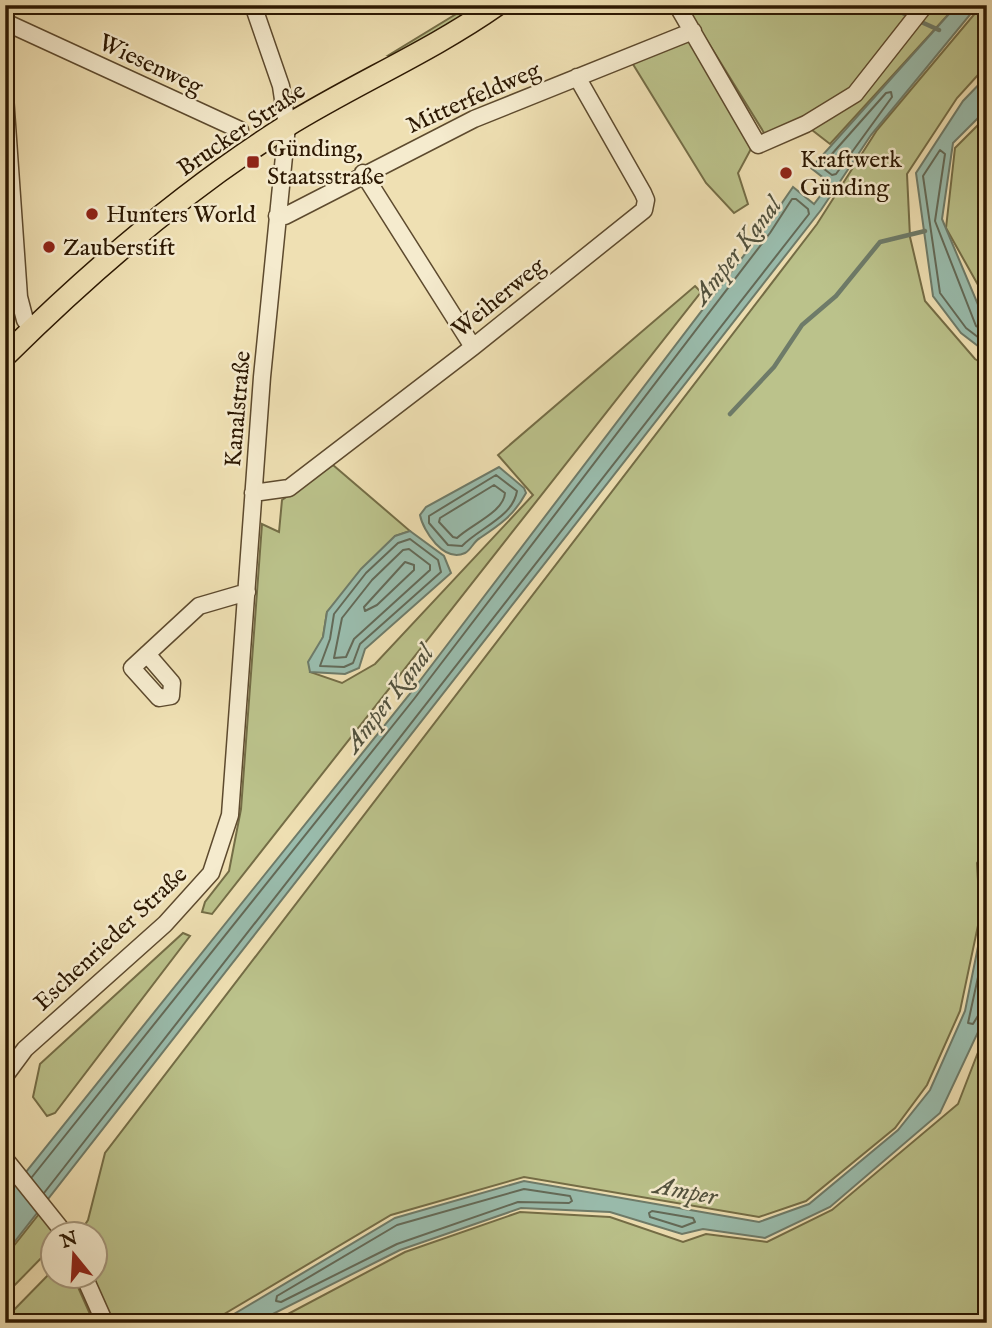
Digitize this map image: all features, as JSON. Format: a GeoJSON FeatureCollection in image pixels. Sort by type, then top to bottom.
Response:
{"type":"FeatureCollection","features":[{"type":"Feature","properties":{"kind":"main road","name":"Brucker Straße"},"geometry":{"type":"LineString","coordinates":[[5,356],[85,279],[204,183],[287,126],[439,42],[497,5]]}},
{"type":"Feature","properties":{"kind":"street","name":"Kanalstraße"},"geometry":{"type":"LineString","coordinates":[[240,697],[253,493],[287,126],[281,86],[253,5]]}},
{"type":"Feature","properties":{"kind":"street"},"geometry":{"type":"LineString","coordinates":[[677,5],[758,145],[806,124],[855,94],[923,8]]}},
{"type":"Feature","properties":{"kind":"street","name":"Wiesenweg"},"geometry":{"type":"LineString","coordinates":[[5,22],[240,130]]}},
{"type":"Feature","properties":{"kind":"street","name":"Mitterfeldweg"},"geometry":{"type":"LineString","coordinates":[[277,216],[285,216],[363,173],[474,119],[693,31]]}},
{"type":"Feature","properties":{"kind":"street","name":"Weiherweg"},"geometry":{"type":"LineString","coordinates":[[253,493],[289,488],[473,347],[644,210],[646,200],[643,193],[577,77]]}},
{"type":"Feature","properties":{"kind":"street"},"geometry":{"type":"LineString","coordinates":[[5,96],[19,297],[25,320],[32,329]]}},
{"type":"Feature","properties":{"kind":"street"},"geometry":{"type":"LineString","coordinates":[[363,173],[473,347]]}},
{"type":"Feature","properties":{"kind":"street"},"geometry":{"type":"LineString","coordinates":[[5,286],[19,297]]}},
{"type":"Feature","properties":{"kind":"street"},"geometry":{"type":"LineString","coordinates":[[147,654],[199,606],[247,592]]}},
{"type":"Feature","properties":{"kind":"street","name":"Eschenrieder Straße"},"geometry":{"type":"LineString","coordinates":[[5,1076],[25,1049],[165,924],[211,873],[230,815],[240,697]]}},
{"type":"Feature","properties":{"kind":"street"},"geometry":{"type":"LineString","coordinates":[[5,1159],[55,1220]]}},
{"type":"Feature","properties":{"kind":"street"},"geometry":{"type":"LineString","coordinates":[[90,1290],[105,1323]]}},
{"type":"Feature","properties":{"kind":"green space"},"geometry":{"type":"Polygon","coordinates":[[[471,5],[480,5],[396,55],[389,55],[471,5]]]}},
{"type":"Feature","properties":{"kind":"green space"},"geometry":{"type":"Polygon","coordinates":[[[685,5],[957,5],[830,144],[799,120],[766,136],[685,5]]]}},
{"type":"Feature","properties":{"kind":"green space"},"geometry":{"type":"Polygon","coordinates":[[[982,5],[987,5],[987,65],[957,98],[907,174],[910,237],[925,301],[975,359],[987,366],[987,848],[977,863],[980,916],[960,1011],[927,1085],[895,1128],[806,1201],[759,1217],[524,1177],[391,1215],[209,1323],[116,1323],[102,1304],[98,1290],[108,1290],[108,1220],[88,1220],[105,1153],[817,224],[877,130],[982,5]]]}},
{"type":"Feature","properties":{"kind":"green space"},"geometry":{"type":"Polygon","coordinates":[[[689,39],[752,147],[738,173],[748,204],[734,213],[706,183],[631,61],[689,39]]]}},
{"type":"Feature","properties":{"kind":"green space"},"geometry":{"type":"Polygon","coordinates":[[[987,116],[987,301],[946,228],[955,148],[987,116]]]}},
{"type":"Feature","properties":{"kind":"green space"},"geometry":{"type":"Polygon","coordinates":[[[695,286],[701,292],[212,914],[202,912],[205,902],[229,871],[241,809],[262,524],[279,532],[282,500],[333,465],[410,531],[395,536],[327,612],[323,637],[310,672],[342,683],[375,664],[533,495],[498,455],[695,286]]]}},
{"type":"Feature","properties":{"kind":"green space"},"geometry":{"type":"Polygon","coordinates":[[[183,933],[190,936],[55,1113],[47,1116],[33,1097],[40,1064],[183,933]]]}},
{"type":"Feature","properties":{"kind":"green space"},"geometry":{"type":"Polygon","coordinates":[[[987,1029],[987,1323],[271,1323],[405,1252],[520,1212],[610,1217],[683,1242],[706,1234],[767,1242],[832,1210],[958,1104],[987,1029]]]}},
{"type":"Feature","properties":{"kind":"green space"},"geometry":{"type":"Polygon","coordinates":[[[39,1214],[44,1220],[38,1220],[38,1261],[5,1295],[5,1257],[39,1214]]]}},
{"type":"Feature","properties":{"kind":"green space"},"geometry":{"type":"Polygon","coordinates":[[[38,1285],[38,1290],[79,1290],[94,1323],[5,1323],[5,1319],[38,1285]]]}},
{"type":"Feature","properties":{"kind":"water"},"geometry":{"type":"Polygon","coordinates":[[[957,5],[978,5],[871,135],[821,210],[5,1254],[5,1198],[409,695],[764,229],[793,187],[814,204],[830,183],[811,168],[957,5]]]}},
{"type":"Feature","properties":{"kind":"water"},"geometry":{"type":"Polygon","coordinates":[[[987,76],[987,109],[953,143],[942,219],[987,326],[987,353],[961,333],[933,296],[916,173],[963,101],[987,76]]]}},
{"type":"Feature","properties":{"kind":"water"},"geometry":{"type":"Polygon","coordinates":[[[499,467],[524,488],[526,493],[517,507],[465,553],[457,555],[442,550],[430,537],[420,515],[426,507],[499,467]]]}},
{"type":"Feature","properties":{"kind":"water"},"geometry":{"type":"Polygon","coordinates":[[[410,531],[444,556],[451,573],[365,649],[359,668],[345,674],[310,672],[308,662],[323,637],[327,612],[361,569],[395,536],[410,531]]]}},
{"type":"Feature","properties":{"kind":"water"},"geometry":{"type":"Polygon","coordinates":[[[987,857],[987,1013],[940,1113],[830,1207],[765,1238],[703,1229],[682,1234],[610,1212],[521,1208],[400,1250],[255,1323],[219,1323],[395,1218],[524,1181],[759,1222],[809,1204],[898,1130],[930,1090],[965,1011],[984,917],[981,865],[987,857]]]}},
{"type":"Feature","properties":{"kind":"waterway"},"geometry":{"type":"LineString","coordinates":[[886,5],[911,17]]}},
{"type":"Feature","properties":{"kind":"waterway"},"geometry":{"type":"LineString","coordinates":[[919,21],[939,30]]}},
{"type":"Feature","properties":{"kind":"waterway"},"geometry":{"type":"LineString","coordinates":[[730,414],[774,367],[802,325],[836,296],[880,242],[925,231]]}},
{"type":"Feature","properties":{"kind":"place","name":"Günding, Staatsstraße"},"geometry":{"type":"Point","coordinates":[253,162]}},
{"type":"Feature","properties":{"kind":"place","name":"Kraftwerk Günding"},"geometry":{"type":"Point","coordinates":[786,173]}},
{"type":"Feature","properties":{"kind":"place","name":"Hunters World"},"geometry":{"type":"Point","coordinates":[92,214]}},
{"type":"Feature","properties":{"kind":"place","name":"Zauberstift"},"geometry":{"type":"Point","coordinates":[49,247]}},
{"type":"Feature","properties":{"kind":"water label","name":"Amper Kanal"},"geometry":{"type":"Point","coordinates":[736,250]}},
{"type":"Feature","properties":{"kind":"water label","name":"Amper Kanal"},"geometry":{"type":"Point","coordinates":[388,698]}},
{"type":"Feature","properties":{"kind":"water label","name":"Amper"},"geometry":{"type":"Point","coordinates":[686,1190]}}]}
